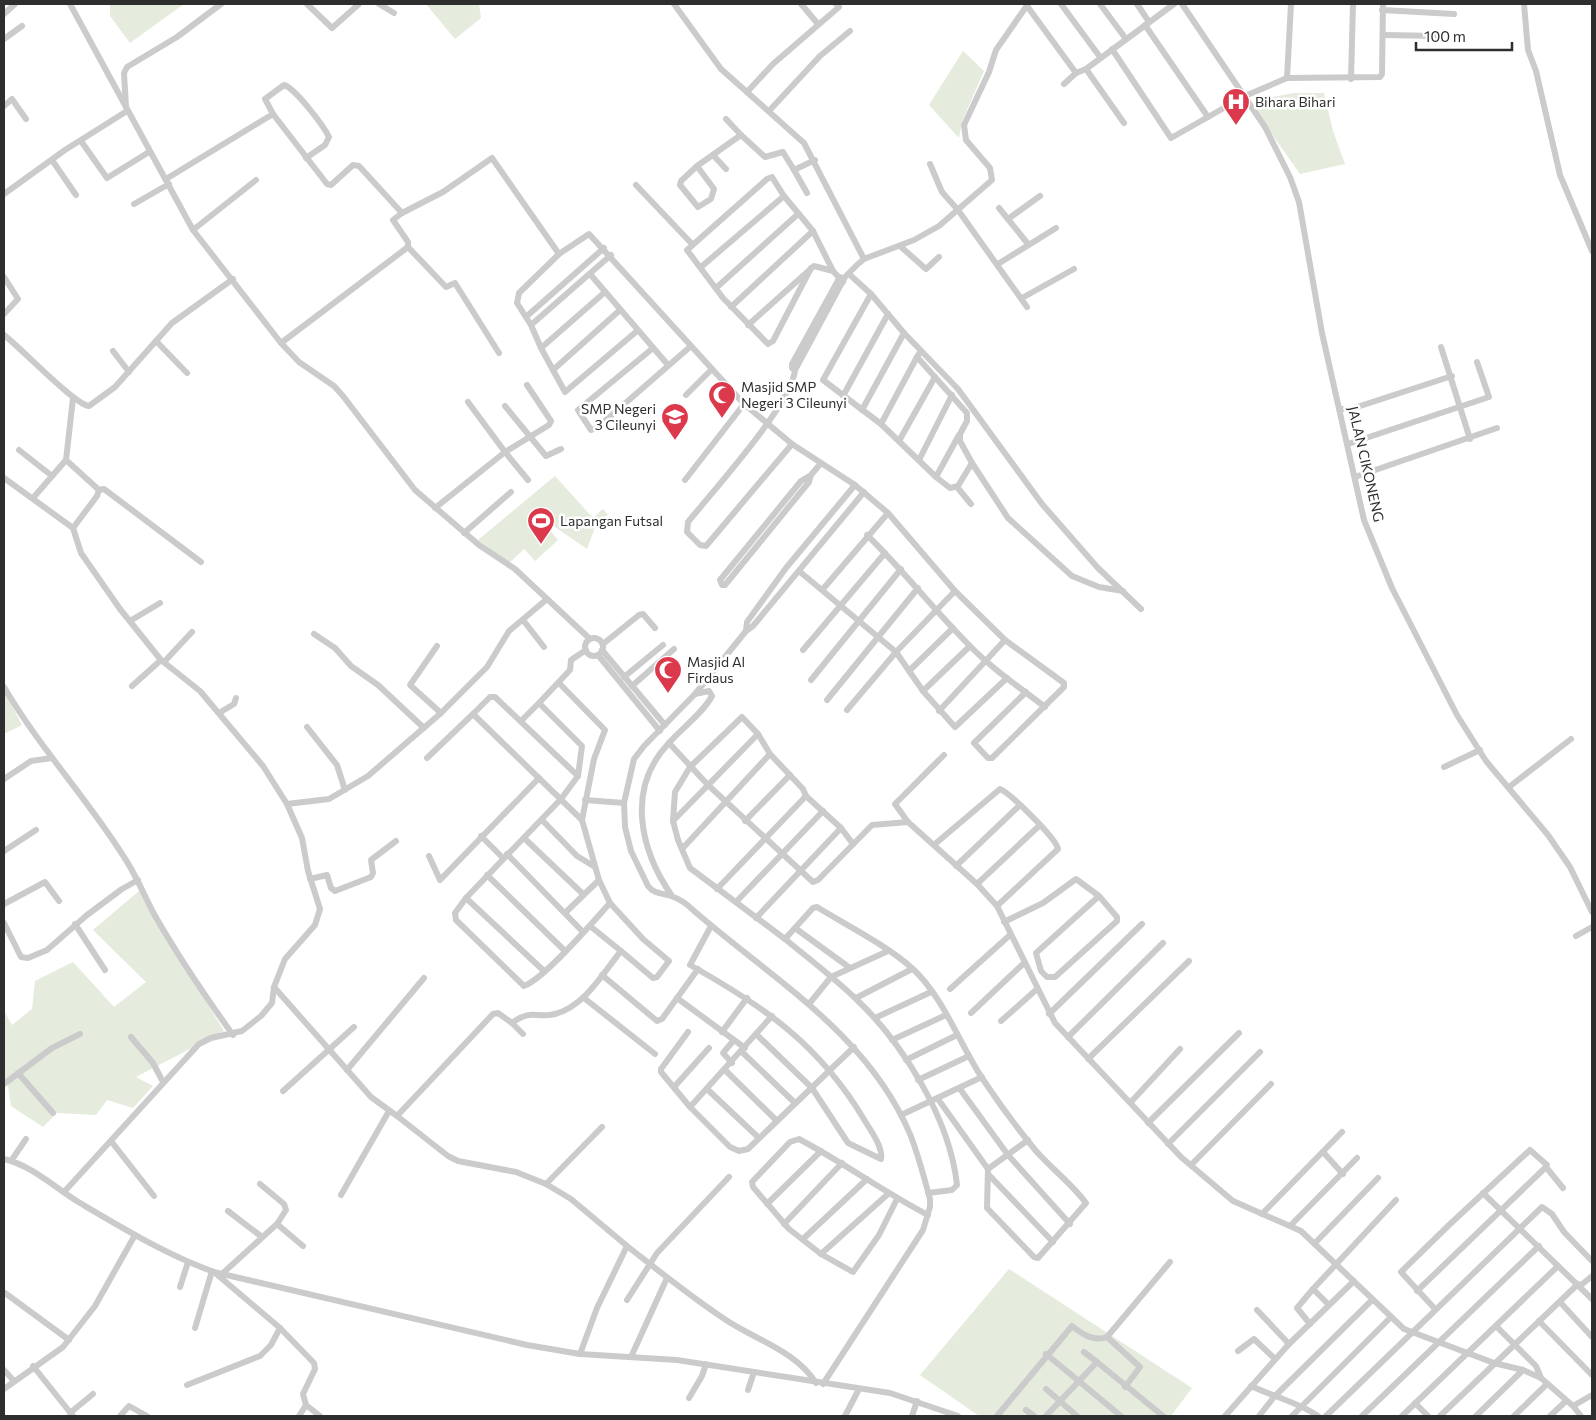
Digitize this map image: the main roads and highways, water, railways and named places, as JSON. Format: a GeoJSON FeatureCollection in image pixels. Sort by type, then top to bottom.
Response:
{"type":"FeatureCollection","features":[{"type":"Feature","properties":{"kind":"place","name":"Bihara Bihari"},"geometry":{"type":"Point","coordinates":[1236,126]}},
{"type":"Feature","properties":{"kind":"place","name":"Masjid SMP Negeri 3 Cileunyi"},"geometry":{"type":"Point","coordinates":[722,419]}},
{"type":"Feature","properties":{"kind":"place","name":"SMP Negeri 3 Cileunyi"},"geometry":{"type":"Point","coordinates":[675,441]}},
{"type":"Feature","properties":{"kind":"place","name":"Lapangan Futsal"},"geometry":{"type":"Point","coordinates":[541,545]}},
{"type":"Feature","properties":{"kind":"place","name":"Masjid Al Firdaus"},"geometry":{"type":"Point","coordinates":[668,694]}}]}
